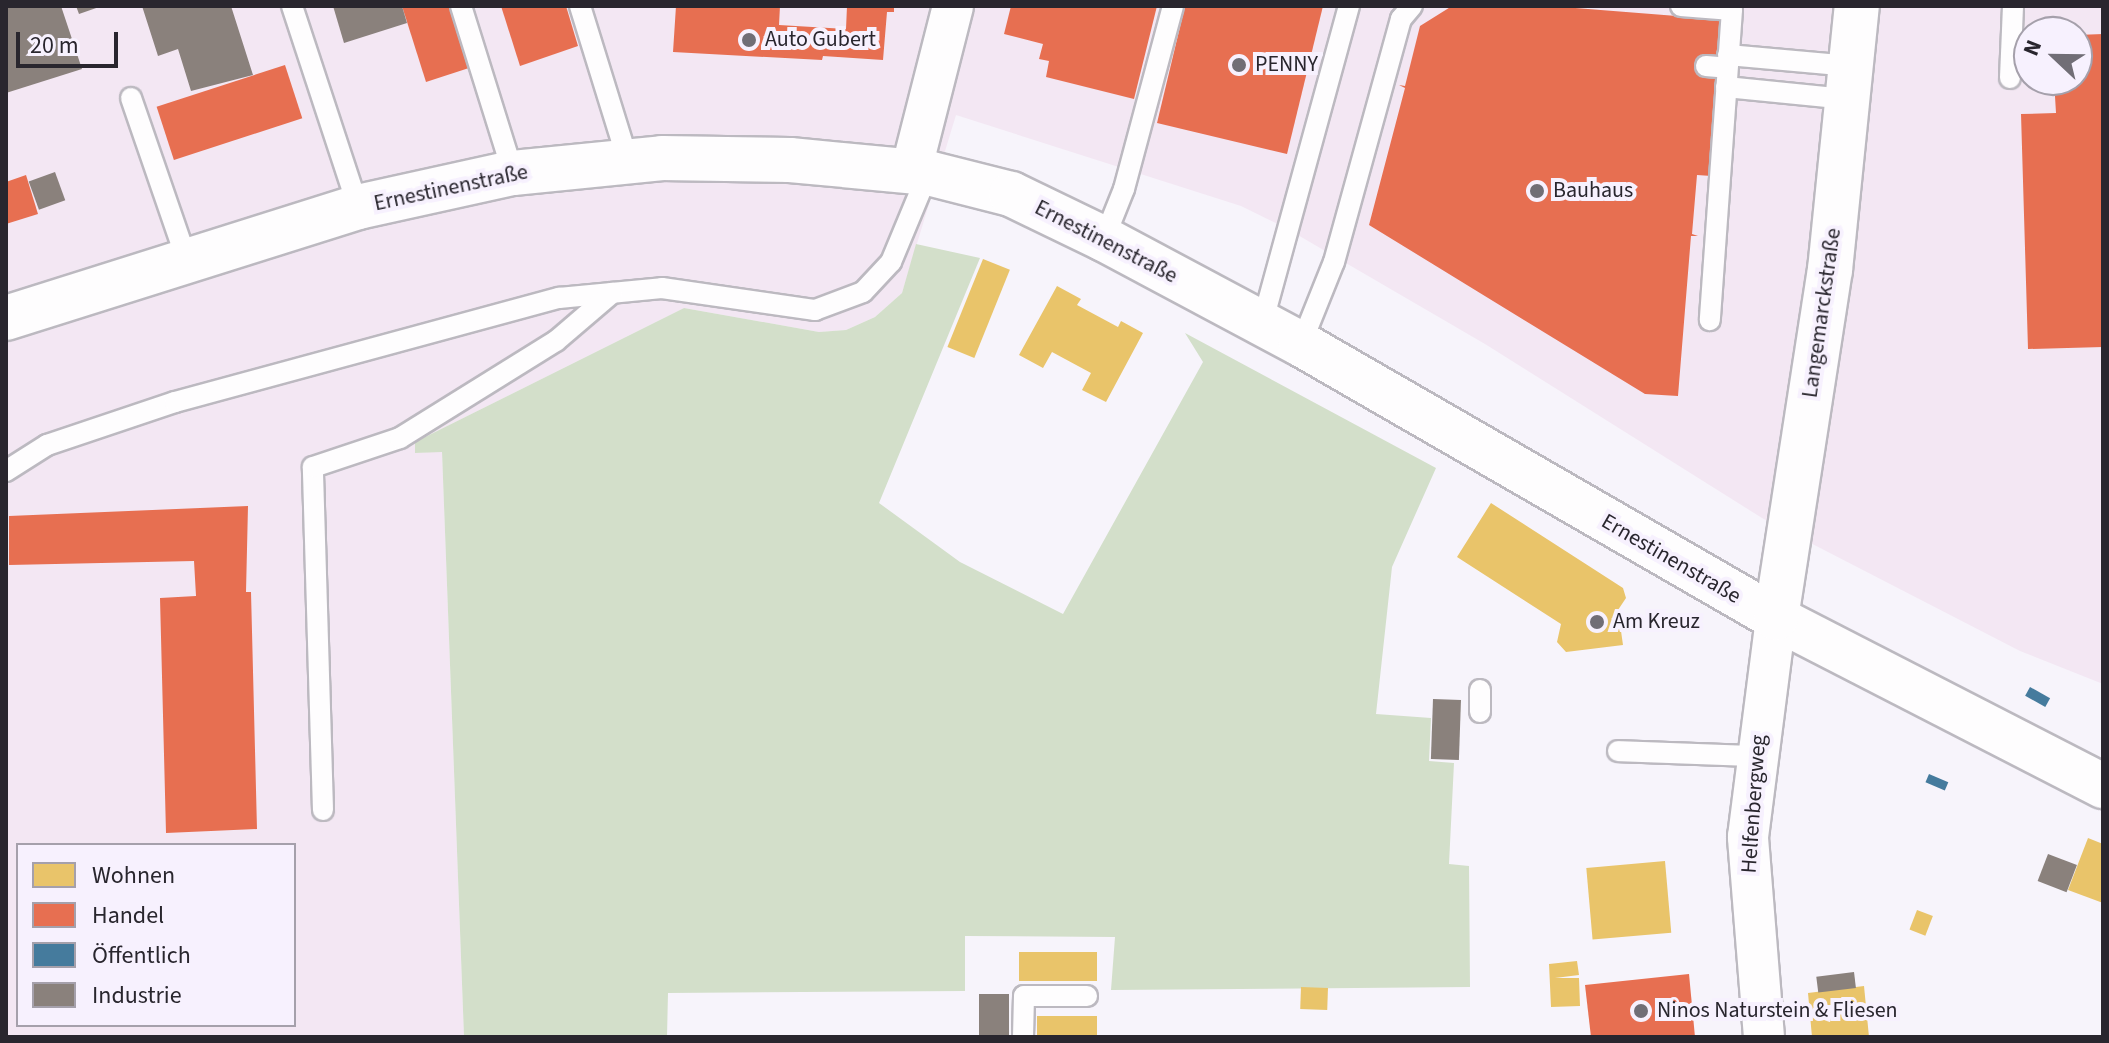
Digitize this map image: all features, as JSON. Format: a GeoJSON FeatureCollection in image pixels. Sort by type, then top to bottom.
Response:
{"type":"FeatureCollection","features":[{"type":"Feature","properties":{"kind":"main road","name":"Langemarckstraße"},"geometry":{"type":"LineString","coordinates":[[1776,618],[1830,270],[1857,6]]}},
{"type":"Feature","properties":{"kind":"main road","name":"Ernestinenstraße"},"geometry":{"type":"LineString","coordinates":[[6,318],[358,207],[513,173],[628,161],[790,160],[920,172],[1011,194],[1104,239],[1301,344],[1776,618],[2103,786]]}},
{"type":"Feature","properties":{"kind":"street"},"geometry":{"type":"LineString","coordinates":[[920,172],[953,6]]}},
{"type":"Feature","properties":{"kind":"street","name":"Helfenbergweg"},"geometry":{"type":"LineString","coordinates":[[1764,1037],[1749,886],[1755,756],[1776,618]]}},
{"type":"Feature","properties":{"kind":"lane"},"geometry":{"type":"LineString","coordinates":[[292,6],[358,207]]}},
{"type":"Feature","properties":{"kind":"lane"},"geometry":{"type":"LineString","coordinates":[[461,6],[513,173]]}},
{"type":"Feature","properties":{"kind":"lane"},"geometry":{"type":"LineString","coordinates":[[580,6],[628,161]]}},
{"type":"Feature","properties":{"kind":"lane"},"geometry":{"type":"LineString","coordinates":[[1104,239],[1124,189],[1173,6]]}},
{"type":"Feature","properties":{"kind":"lane"},"geometry":{"type":"LineString","coordinates":[[1262,324],[1349,6]]}},
{"type":"Feature","properties":{"kind":"lane"},"geometry":{"type":"LineString","coordinates":[[1301,344],[1334,262],[1401,19],[1412,6]]}},
{"type":"Feature","properties":{"kind":"lane"},"geometry":{"type":"LineString","coordinates":[[1681,6],[1732,10],[1719,78],[1710,320]]}},
{"type":"Feature","properties":{"kind":"lane"},"geometry":{"type":"LineString","coordinates":[[2010,78],[2013,6]]}},
{"type":"Feature","properties":{"kind":"lane"},"geometry":{"type":"LineString","coordinates":[[1719,78],[1849,83]]}},
{"type":"Feature","properties":{"kind":"lane"},"geometry":{"type":"LineString","coordinates":[[1719,78],[1849,83]]}},
{"type":"Feature","properties":{"kind":"lane"},"geometry":{"type":"LineString","coordinates":[[131,98],[187,261]]}},
{"type":"Feature","properties":{"kind":"lane"},"geometry":{"type":"LineString","coordinates":[[6,471],[47,445],[278,372],[559,298],[662,288],[815,310],[863,292],[891,262],[920,172]]}},
{"type":"Feature","properties":{"kind":"lane"},"geometry":{"type":"LineString","coordinates":[[323,810],[313,467],[400,438],[556,341],[612,293]]}},
{"type":"Feature","properties":{"kind":"lane"},"geometry":{"type":"LineString","coordinates":[[1480,690],[1480,712]]}},
{"type":"Feature","properties":{"kind":"lane"},"geometry":{"type":"LineString","coordinates":[[1618,751],[1755,756]]}},
{"type":"Feature","properties":{"kind":"lane"},"geometry":{"type":"LineString","coordinates":[[1023,1037],[1024,996],[1087,996]]}},
{"type":"Feature","properties":{"kind":"shaded area"},"geometry":{"type":"Polygon","coordinates":[[[6,6],[2103,6],[2103,684],[2020,651],[1762,518],[1485,344],[1284,227],[1241,206],[956,115],[902,293],[875,317],[846,330],[819,332],[684,308],[415,442],[415,453],[442,451],[464,1037],[6,1037],[6,6]]]}},
{"type":"Feature","properties":{"kind":"green space"},"geometry":{"type":"Polygon","coordinates":[[[916,244],[980,258],[879,503],[960,562],[1063,614],[1203,362],[1185,333],[1436,468],[1392,567],[1376,714],[1431,718],[1429,761],[1454,763],[1449,864],[1469,866],[1470,987],[1111,990],[1115,937],[965,936],[965,991],[668,993],[667,1037],[464,1037],[442,452],[415,453],[415,442],[684,308],[819,332],[846,330],[875,317],[902,293],[916,244]]]}},
{"type":"Feature","properties":{"kind":"building: Wohnen"},"geometry":{"type":"Polygon","coordinates":[[[983,259],[1010,270],[974,358],[947,347],[983,259]]]}},
{"type":"Feature","properties":{"kind":"building: Wohnen"},"geometry":{"type":"Polygon","coordinates":[[[1057,286],[1081,299],[1077,305],[1118,327],[1121,321],[1143,333],[1106,402],[1082,390],[1091,373],[1052,352],[1043,368],[1019,355],[1057,286]]]}},
{"type":"Feature","properties":{"kind":"building: Wohnen"},"geometry":{"type":"Polygon","coordinates":[[[1491,503],[1623,588],[1626,598],[1618,610],[1623,645],[1566,652],[1557,642],[1561,624],[1457,557],[1491,503]]]}},
{"type":"Feature","properties":{"kind":"building: Wohnen"},"geometry":{"type":"Polygon","coordinates":[[[2088,838],[2103,844],[2103,903],[2068,890],[2088,838]]]}},
{"type":"Feature","properties":{"kind":"building: Wohnen"},"geometry":{"type":"Polygon","coordinates":[[[1665,861],[1671,933],[1593,940],[1586,868],[1665,861]]]}},
{"type":"Feature","properties":{"kind":"building: Wohnen"},"geometry":{"type":"Polygon","coordinates":[[[1917,910],[1933,916],[1925,936],[1909,930],[1917,910]]]}},
{"type":"Feature","properties":{"kind":"building: Wohnen"},"geometry":{"type":"Polygon","coordinates":[[[1019,952],[1097,952],[1097,981],[1019,981],[1019,952]]]}},
{"type":"Feature","properties":{"kind":"building: Wohnen"},"geometry":{"type":"Polygon","coordinates":[[[1577,961],[1579,975],[1555,978],[1579,978],[1580,1006],[1551,1007],[1549,964],[1577,961]]]}},
{"type":"Feature","properties":{"kind":"building: Wohnen"},"geometry":{"type":"Polygon","coordinates":[[[1864,986],[1869,1037],[1812,1037],[1808,993],[1864,986]]]}},
{"type":"Feature","properties":{"kind":"building: Wohnen"},"geometry":{"type":"Polygon","coordinates":[[[1301,987],[1328,988],[1327,1010],[1300,1009],[1301,987]]]}},
{"type":"Feature","properties":{"kind":"building: Wohnen"},"geometry":{"type":"Polygon","coordinates":[[[1037,1016],[1097,1016],[1097,1037],[1037,1037],[1037,1016]]]}},
{"type":"Feature","properties":{"kind":"building: Handel"},"geometry":{"type":"Polygon","coordinates":[[[402,6],[452,6],[472,67],[426,82],[402,6]]]}},
{"type":"Feature","properties":{"kind":"building: Handel"},"geometry":{"type":"Polygon","coordinates":[[[501,6],[566,6],[578,46],[520,66],[501,6]]]}},
{"type":"Feature","properties":{"kind":"building: Handel","name":"Auto Gubert"},"geometry":{"type":"Polygon","coordinates":[[[676,6],[780,6],[779,25],[846,29],[847,6],[894,6],[894,12],[887,12],[883,60],[823,56],[822,60],[673,52],[676,6]]]}},
{"type":"Feature","properties":{"kind":"building: Handel"},"geometry":{"type":"Polygon","coordinates":[[[1011,6],[1157,6],[1134,99],[1046,77],[1049,61],[1039,59],[1043,44],[1004,34],[1011,6]]]}},
{"type":"Feature","properties":{"kind":"building: Handel","name":"PENNY"},"geometry":{"type":"Polygon","coordinates":[[[1185,6],[1323,6],[1287,154],[1157,123],[1185,6]]]}},
{"type":"Feature","properties":{"kind":"building: Handel","name":"Bauhaus"},"geometry":{"type":"Polygon","coordinates":[[[1452,6],[1550,6],[1740,21],[1726,177],[1697,175],[1692,234],[1698,236],[1691,236],[1678,396],[1645,394],[1369,225],[1405,88],[1399,85],[1405,86],[1420,26],[1452,6]]]}},
{"type":"Feature","properties":{"kind":"building: Handel"},"geometry":{"type":"Polygon","coordinates":[[[2093,34],[2103,34],[2103,347],[2028,349],[2021,114],[2056,113],[2055,96],[2093,96],[2093,34]]]}},
{"type":"Feature","properties":{"kind":"building: Handel"},"geometry":{"type":"Polygon","coordinates":[[[285,65],[302,118],[174,160],[157,107],[285,65]]]}},
{"type":"Feature","properties":{"kind":"building: Handel"},"geometry":{"type":"Polygon","coordinates":[[[26,175],[38,214],[6,224],[6,182],[26,175]]]}},
{"type":"Feature","properties":{"kind":"building: Handel"},"geometry":{"type":"Polygon","coordinates":[[[248,506],[246,592],[251,592],[257,829],[166,833],[160,598],[196,596],[194,561],[9,565],[9,516],[248,506]]]}},
{"type":"Feature","properties":{"kind":"building: Handel","name":"Ninos Naturstein & Fliesen"},"geometry":{"type":"Polygon","coordinates":[[[1689,974],[1695,1037],[1591,1037],[1585,985],[1689,974]]]}},
{"type":"Feature","properties":{"kind":"building: Öffentlich"},"geometry":{"type":"Polygon","coordinates":[[[2030,687],[2050,698],[2045,707],[2025,696],[2030,687]]]}},
{"type":"Feature","properties":{"kind":"building: Öffentlich"},"geometry":{"type":"Polygon","coordinates":[[[1929,774],[1948,782],[1945,790],[1925,782],[1929,774]]]}},
{"type":"Feature","properties":{"kind":"building: Industrie"},"geometry":{"type":"Polygon","coordinates":[[[6,6],[61,6],[82,69],[6,93],[6,6]]]}},
{"type":"Feature","properties":{"kind":"building: Industrie"},"geometry":{"type":"Polygon","coordinates":[[[76,6],[102,6],[79,14],[76,6]]]}},
{"type":"Feature","properties":{"kind":"building: Industrie"},"geometry":{"type":"Polygon","coordinates":[[[142,6],[231,6],[253,75],[191,91],[178,49],[158,56],[142,6]]]}},
{"type":"Feature","properties":{"kind":"building: Industrie"},"geometry":{"type":"Polygon","coordinates":[[[333,6],[402,6],[407,23],[344,43],[333,6]]]}},
{"type":"Feature","properties":{"kind":"building: Industrie"},"geometry":{"type":"Polygon","coordinates":[[[55,172],[65,200],[39,210],[29,182],[55,172]]]}},
{"type":"Feature","properties":{"kind":"building: Industrie"},"geometry":{"type":"Polygon","coordinates":[[[1433,699],[1461,700],[1459,760],[1431,759],[1433,699]]]}},
{"type":"Feature","properties":{"kind":"building: Industrie"},"geometry":{"type":"Polygon","coordinates":[[[2048,854],[2077,865],[2067,892],[2038,881],[2048,854]]]}},
{"type":"Feature","properties":{"kind":"building: Industrie"},"geometry":{"type":"Polygon","coordinates":[[[1854,972],[1856,988],[1818,993],[1816,977],[1854,972]]]}},
{"type":"Feature","properties":{"kind":"building: Industrie"},"geometry":{"type":"Polygon","coordinates":[[[979,994],[1009,994],[1009,1037],[979,1037],[979,994]]]}},
{"type":"Feature","properties":{"kind":"place","name":"Auto Gubert"},"geometry":{"type":"Point","coordinates":[749,40]}},
{"type":"Feature","properties":{"kind":"place","name":"PENNY"},"geometry":{"type":"Point","coordinates":[1239,65]}},
{"type":"Feature","properties":{"kind":"place","name":"Bauhaus"},"geometry":{"type":"Point","coordinates":[1537,191]}},
{"type":"Feature","properties":{"kind":"place","name":"Am Kreuz"},"geometry":{"type":"Point","coordinates":[1597,622]}},
{"type":"Feature","properties":{"kind":"place","name":"Ninos Naturstein & Fliesen"},"geometry":{"type":"Point","coordinates":[1641,1011]}}]}
